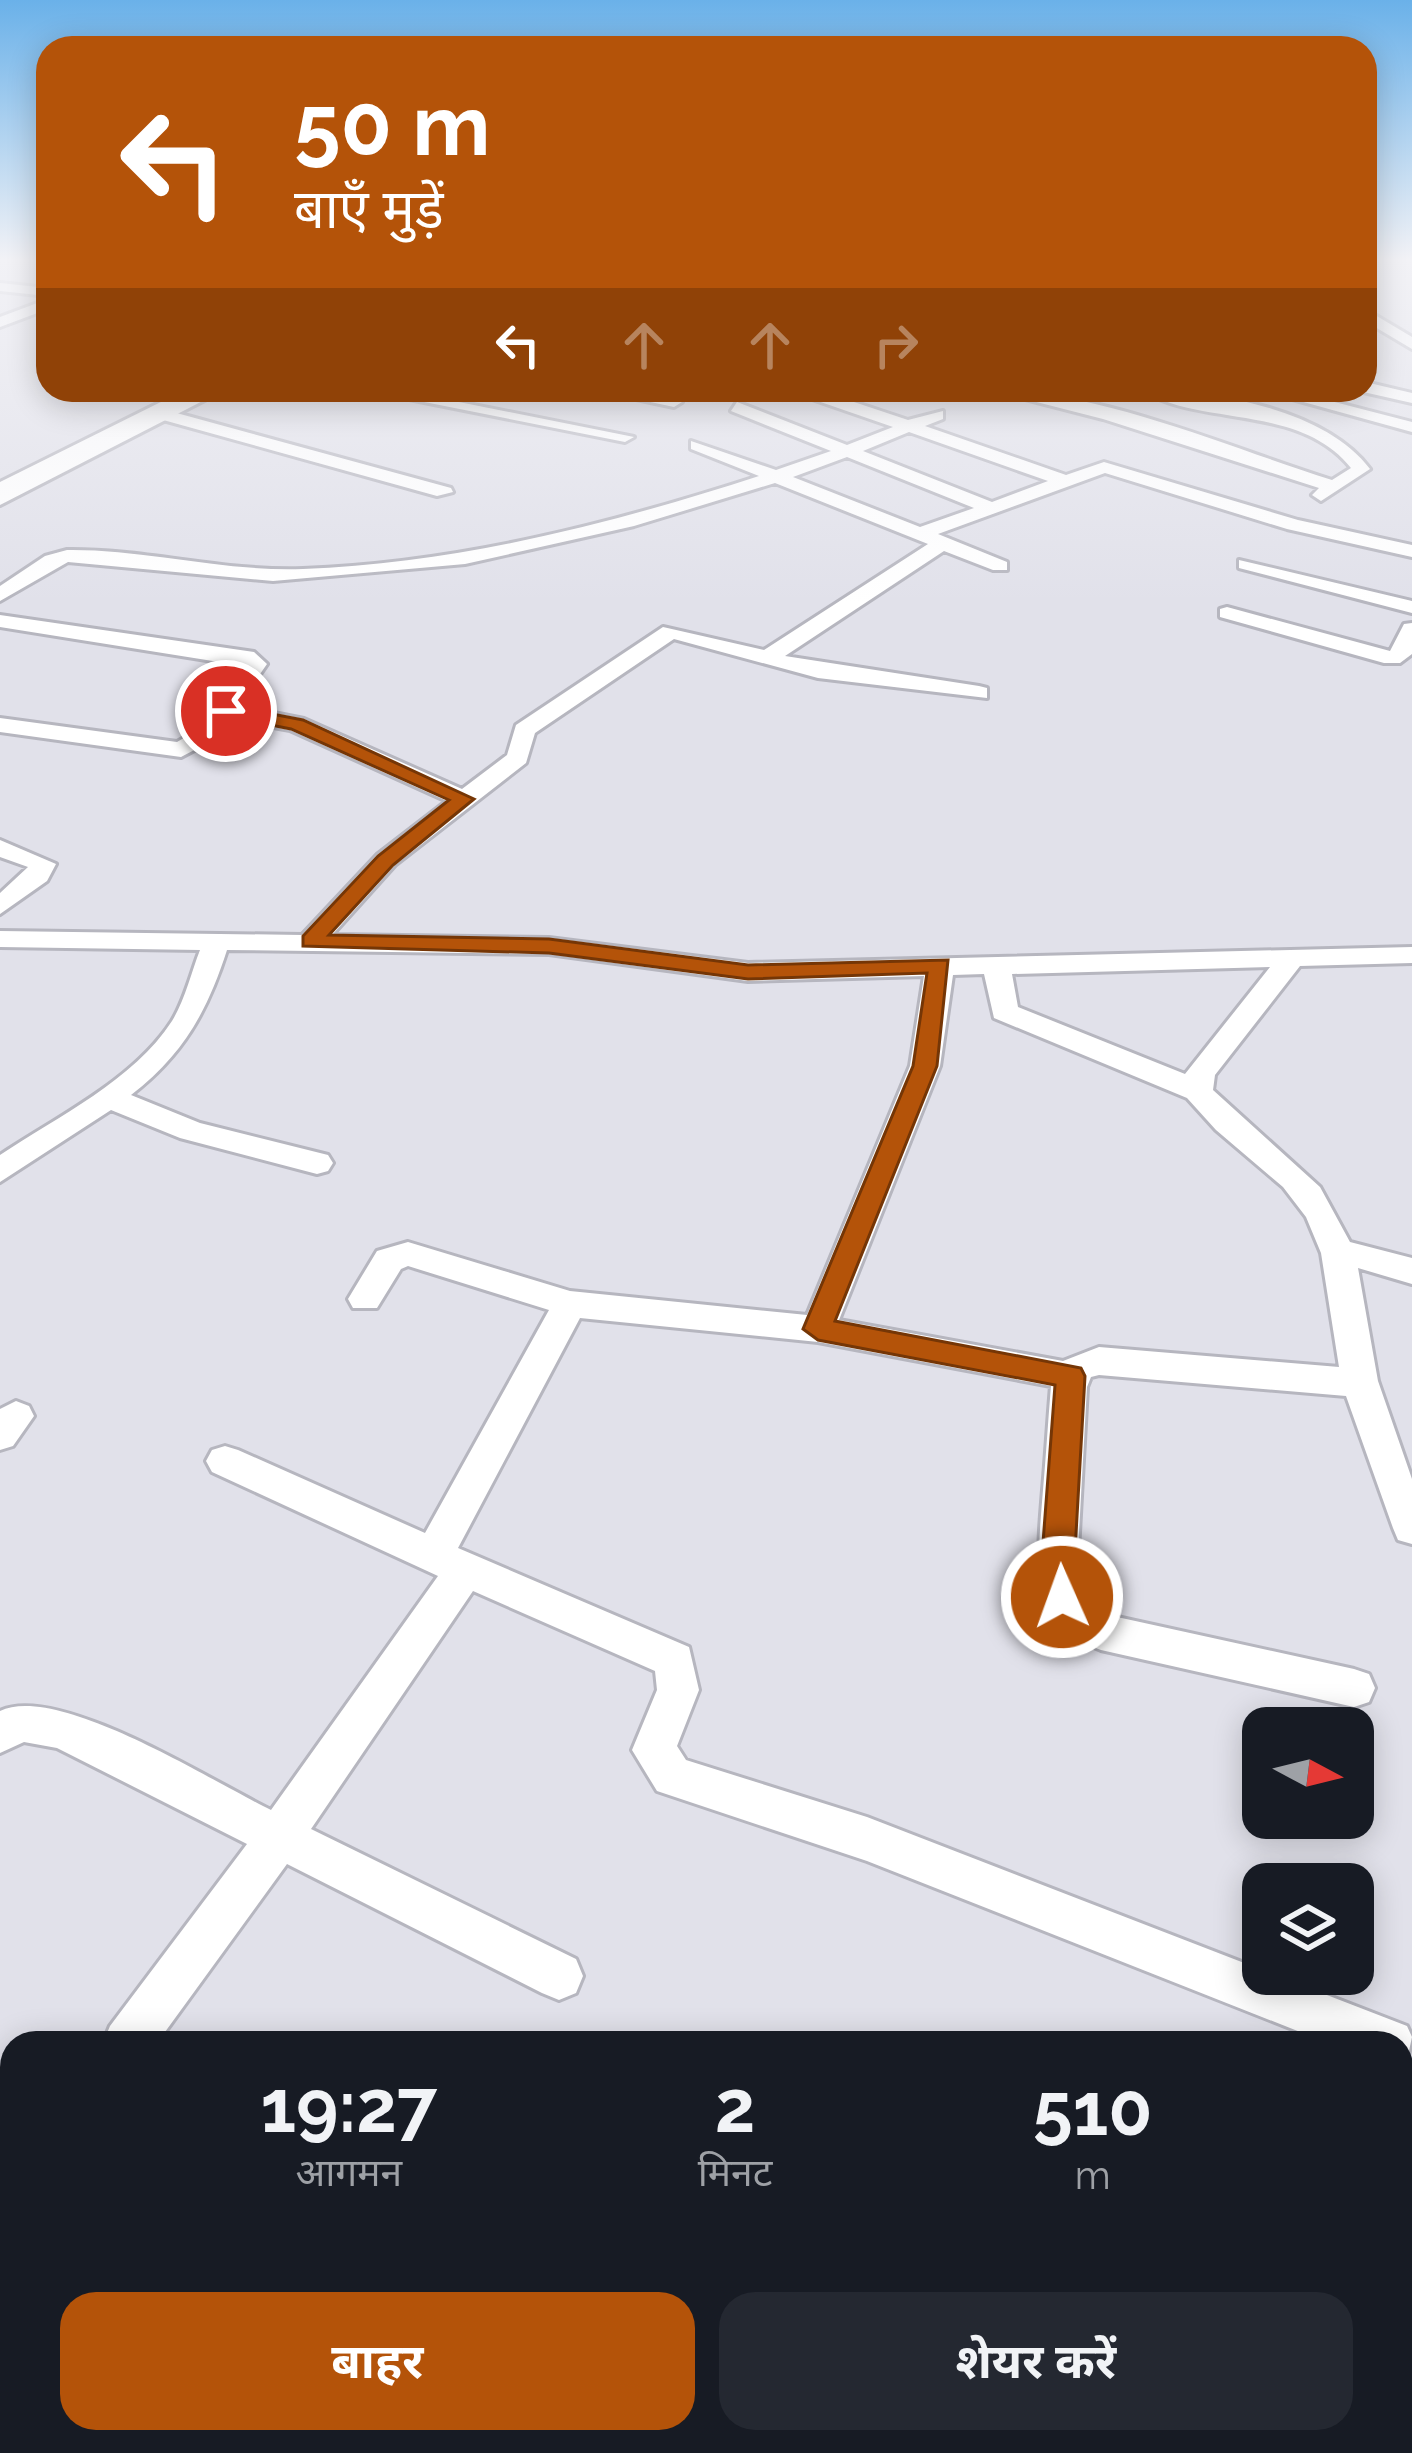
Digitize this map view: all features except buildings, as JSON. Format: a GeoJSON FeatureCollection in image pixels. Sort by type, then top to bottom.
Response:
{"type":"FeatureCollection","features":[{"type":"Feature","properties":{"kind":"highway"},"geometry":{"type":"LineString","coordinates":[[0,495],[186,402]]}},
{"type":"Feature","properties":{"kind":"street"},"geometry":{"type":"LineString","coordinates":[[1377,390],[1412,398]]}},
{"type":"Feature","properties":{"kind":"street"},"geometry":{"type":"LineString","coordinates":[[451,402],[625,437]]}},
{"type":"Feature","properties":{"kind":"street"},"geometry":{"type":"LineString","coordinates":[[839,402],[1060,479]]}},
{"type":"Feature","properties":{"kind":"street"},"geometry":{"type":"LineString","coordinates":[[1049,402],[1108,416],[1350,451],[1360,469],[1278,520]]}},
{"type":"Feature","properties":{"kind":"street"},"geometry":{"type":"LineString","coordinates":[[1108,416],[1134,402]]}},
{"type":"Feature","properties":{"kind":"street"},"geometry":{"type":"LineString","coordinates":[[1178,402],[1248,435],[1336,487]]}},
{"type":"Feature","properties":{"kind":"street"},"geometry":{"type":"LineString","coordinates":[[1310,402],[1412,431]]}},
{"type":"Feature","properties":{"kind":"street"},"geometry":{"type":"LineString","coordinates":[[736,406],[986,506]]}},
{"type":"Feature","properties":{"kind":"street"},"geometry":{"type":"LineString","coordinates":[[162,414],[444,492]]}},
{"type":"Feature","properties":{"kind":"street"},"geometry":{"type":"LineString","coordinates":[[0,594],[67,556],[266,576],[412,564],[667,513],[938,415]]}},
{"type":"Feature","properties":{"kind":"street"},"geometry":{"type":"LineString","coordinates":[[697,445],[915,536],[1000,566]]}},
{"type":"Feature","properties":{"kind":"street"},"geometry":{"type":"LineString","coordinates":[[915,536],[1060,479],[1112,468],[1278,520],[1412,551]]}},
{"type":"Feature","properties":{"kind":"street"},"geometry":{"type":"LineString","coordinates":[[766,658],[940,545]]}},
{"type":"Feature","properties":{"kind":"street"},"geometry":{"type":"LineString","coordinates":[[1246,564],[1412,607]]}},
{"type":"Feature","properties":{"kind":"street"},"geometry":{"type":"LineString","coordinates":[[1227,613],[1385,657],[1397,658],[1409,643]]}},
{"type":"Feature","properties":{"kind":"street"},"geometry":{"type":"LineString","coordinates":[[0,621],[253,659],[253,670],[226,711],[207,734],[182,751],[0,724]]}},
{"type":"Feature","properties":{"kind":"street"},"geometry":{"type":"LineString","coordinates":[[311,941],[386,860],[518,758],[524,730],[664,634],[687,632],[818,670],[979,693]]}},
{"type":"Feature","properties":{"kind":"street"},"geometry":{"type":"LineString","coordinates":[[226,711],[296,724],[464,799]]}},
{"type":"Feature","properties":{"kind":"street"},"geometry":{"type":"LineString","coordinates":[[0,848],[43,864],[38,875],[0,906]]}},
{"type":"Feature","properties":{"kind":"street"},"geometry":{"type":"LineString","coordinates":[[0,940],[549,946],[748,972],[1412,955]]}},
{"type":"Feature","properties":{"kind":"street"},"geometry":{"type":"LineString","coordinates":[[0,1171],[106,1096],[175,1037],[188,1019],[216,942]]}},
{"type":"Feature","properties":{"kind":"street"},"geometry":{"type":"LineString","coordinates":[[1198,1090],[1200,1073],[1293,957]]}},
{"type":"Feature","properties":{"kind":"street"},"geometry":{"type":"LineString","coordinates":[[997,963],[1004,1012],[1198,1090],[1209,1107],[1290,1174],[1319,1209],[1340,1251],[1360,1383],[1412,1528]]}},
{"type":"Feature","properties":{"kind":"street"},"geometry":{"type":"LineString","coordinates":[[818,1329],[925,1066],[940,965]]}},
{"type":"Feature","properties":{"kind":"street"},"geometry":{"type":"LineString","coordinates":[[106,1096],[191,1131],[317,1163]]}},
{"type":"Feature","properties":{"kind":"street"},"geometry":{"type":"LineString","coordinates":[[1340,1251],[1412,1271]]}},
{"type":"Feature","properties":{"kind":"street"},"geometry":{"type":"LineString","coordinates":[[365,1298],[389,1259],[400,1253],[570,1304],[818,1329],[1070,1376]]}},
{"type":"Feature","properties":{"kind":"street"},"geometry":{"type":"LineString","coordinates":[[136,2031],[280,1836],[450,1562],[570,1304]]}},
{"type":"Feature","properties":{"kind":"street"},"geometry":{"type":"LineString","coordinates":[[1354,1688],[1101,1632],[1072,1613],[1062,1597],[1057,1569],[1070,1376],[1078,1366],[1099,1361],[1360,1383]]}},
{"type":"Feature","properties":{"kind":"street"},"geometry":{"type":"LineString","coordinates":[[225,1461],[674,1660],[678,1690],[654,1750],[672,1776],[868,1839],[1359,2031]]}},
{"type":"Feature","properties":{"kind":"street"},"geometry":{"type":"LineString","coordinates":[[0,1733],[20,1722],[47,1723],[559,1976]]}},
{"type":"Feature","properties":{"kind":"route"},"geometry":{"type":"LineString","coordinates":[[226,711],[296,724],[464,799],[386,860],[311,941],[549,946],[748,972],[940,965],[925,1066],[818,1329],[1070,1376],[1057,1569],[1062,1597]]}}]}
